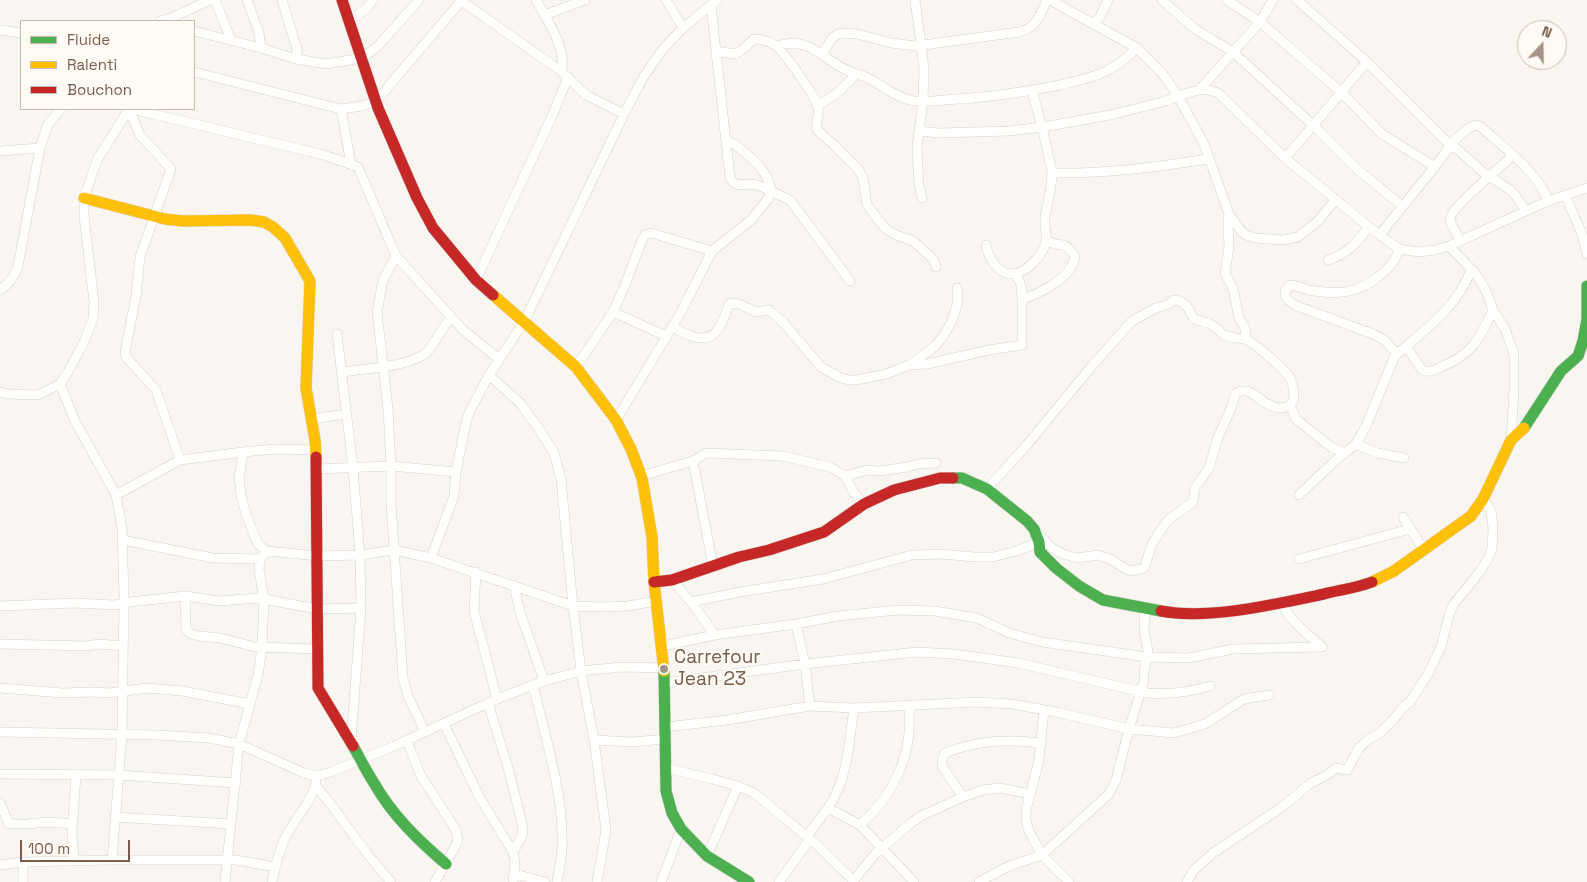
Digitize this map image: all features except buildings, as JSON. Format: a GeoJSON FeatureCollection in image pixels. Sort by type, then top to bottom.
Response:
{"type":"FeatureCollection","features":[{"type":"Feature","properties":{"kind":"street"},"geometry":{"type":"LineString","coordinates":[[173,20],[210,0]]}},
{"type":"Feature","properties":{"kind":"street"},"geometry":{"type":"LineString","coordinates":[[215,0],[231,40]]}},
{"type":"Feature","properties":{"kind":"street"},"geometry":{"type":"LineString","coordinates":[[247,0],[259,33],[261,48]]}},
{"type":"Feature","properties":{"kind":"street"},"geometry":{"type":"LineString","coordinates":[[282,0],[295,40],[297,49],[296,59]]}},
{"type":"Feature","properties":{"kind":"street"},"geometry":{"type":"LineString","coordinates":[[342,0],[376,101],[416,198],[433,228],[476,280],[576,367],[616,420],[631,449],[642,476],[652,537],[654,582],[665,683],[666,791],[672,813],[681,829],[696,846],[707,856],[749,882]]}},
{"type":"Feature","properties":{"kind":"street"},"geometry":{"type":"LineString","coordinates":[[350,21],[366,9],[373,0]]}},
{"type":"Feature","properties":{"kind":"street"},"geometry":{"type":"LineString","coordinates":[[195,31],[296,59],[326,64],[362,58],[378,46],[419,0]]}},
{"type":"Feature","properties":{"kind":"street"},"geometry":{"type":"LineString","coordinates":[[195,72],[341,109],[362,106],[376,101],[461,0],[564,74],[586,95],[624,114]]}},
{"type":"Feature","properties":{"kind":"street"},"geometry":{"type":"LineString","coordinates":[[476,280],[553,114],[564,74],[561,49],[536,0]]}},
{"type":"Feature","properties":{"kind":"street"},"geometry":{"type":"LineString","coordinates":[[544,15],[585,0]]}},
{"type":"Feature","properties":{"kind":"street"},"geometry":{"type":"LineString","coordinates":[[666,0],[683,28]]}},
{"type":"Feature","properties":{"kind":"street"},"geometry":{"type":"LineString","coordinates":[[915,0],[924,68],[918,164],[922,198]]}},
{"type":"Feature","properties":{"kind":"street"},"geometry":{"type":"LineString","coordinates":[[822,55],[832,38],[840,33],[857,34],[891,44],[921,46],[1028,29],[1035,24],[1049,0],[1137,48],[1162,72],[1178,96],[1204,144],[1230,214],[1241,231],[1246,235],[1265,239],[1290,239],[1298,237],[1318,221],[1336,199]]}},
{"type":"Feature","properties":{"kind":"street"},"geometry":{"type":"LineString","coordinates":[[1094,23],[1100,17],[1108,0]]}},
{"type":"Feature","properties":{"kind":"street"},"geometry":{"type":"LineString","coordinates":[[1162,0],[1195,29],[1233,52],[1314,126],[1356,168],[1402,206]]}},
{"type":"Feature","properties":{"kind":"street"},"geometry":{"type":"LineString","coordinates":[[1227,0],[1260,22],[1341,92],[1382,134],[1435,167]]}},
{"type":"Feature","properties":{"kind":"street"},"geometry":{"type":"LineString","coordinates":[[1200,89],[1260,22],[1273,0]]}},
{"type":"Feature","properties":{"kind":"street"},"geometry":{"type":"LineString","coordinates":[[1297,0],[1367,62],[1450,145],[1476,167],[1509,189],[1526,211]]}},
{"type":"Feature","properties":{"kind":"street"},"geometry":{"type":"LineString","coordinates":[[432,558],[454,496],[456,472],[469,413],[489,375],[524,322],[624,114],[654,62],[683,28],[714,3]]}},
{"type":"Feature","properties":{"kind":"street"},"geometry":{"type":"LineString","coordinates":[[714,3],[716,51],[730,178],[739,185],[758,185],[790,200],[850,281]]}},
{"type":"Feature","properties":{"kind":"street"},"geometry":{"type":"LineString","coordinates":[[0,31],[20,33]]}},
{"type":"Feature","properties":{"kind":"street"},"geometry":{"type":"LineString","coordinates":[[716,51],[734,54],[741,51],[754,39],[763,40],[777,46],[786,56],[818,105],[817,130],[834,144],[858,169],[863,178],[866,205],[886,229],[913,241],[933,259],[936,267]]}},
{"type":"Feature","properties":{"kind":"street"},"geometry":{"type":"LineString","coordinates":[[777,46],[792,42],[801,44],[847,70],[874,81],[904,98],[923,101],[984,98],[1032,91],[1089,78],[1122,62],[1137,48]]}},
{"type":"Feature","properties":{"kind":"street"},"geometry":{"type":"LineString","coordinates":[[1285,158],[1367,62]]}},
{"type":"Feature","properties":{"kind":"street"},"geometry":{"type":"LineString","coordinates":[[818,105],[835,95],[857,74]]}},
{"type":"Feature","properties":{"kind":"street"},"geometry":{"type":"LineString","coordinates":[[919,131],[939,133],[1009,131],[1042,127],[1110,115],[1166,101],[1200,89],[1210,89],[1218,93],[1285,158],[1369,227],[1399,249],[1419,252],[1449,246],[1548,201],[1587,188]]}},
{"type":"Feature","properties":{"kind":"street"},"geometry":{"type":"LineString","coordinates":[[986,245],[991,259],[996,265],[1003,271],[1016,274],[1039,257],[1046,240],[1045,218],[1052,173],[1032,91]]}},
{"type":"Feature","properties":{"kind":"street"},"geometry":{"type":"LineString","coordinates":[[341,109],[351,164]]}},
{"type":"Feature","properties":{"kind":"street"},"geometry":{"type":"LineString","coordinates":[[0,290],[10,282],[18,266],[40,148],[48,124],[60,110]]}},
{"type":"Feature","properties":{"kind":"street"},"geometry":{"type":"LineString","coordinates":[[0,392],[38,395],[60,384],[76,357],[93,319],[94,302],[84,216],[84,198],[97,160],[129,110]]}},
{"type":"Feature","properties":{"kind":"street"},"geometry":{"type":"LineString","coordinates":[[130,110],[140,135],[171,169],[140,256],[125,352],[128,360],[156,390],[180,460]]}},
{"type":"Feature","properties":{"kind":"street"},"geometry":{"type":"LineString","coordinates":[[134,110],[314,152],[358,167],[396,256],[463,330],[499,359]]}},
{"type":"Feature","properties":{"kind":"street"},"geometry":{"type":"LineString","coordinates":[[1380,235],[1435,167],[1450,145],[1475,125],[1481,127],[1512,154],[1538,182],[1545,192],[1548,201]]}},
{"type":"Feature","properties":{"kind":"street"},"geometry":{"type":"LineString","coordinates":[[616,420],[679,316],[712,251],[751,220],[768,199],[772,190],[767,177],[758,164],[736,145],[726,141]]}},
{"type":"Feature","properties":{"kind":"street"},"geometry":{"type":"LineString","coordinates":[[0,151],[40,148]]}},
{"type":"Feature","properties":{"kind":"street"},"geometry":{"type":"LineString","coordinates":[[1460,240],[1450,220],[1451,215],[1512,154]]}},
{"type":"Feature","properties":{"kind":"street"},"geometry":{"type":"LineString","coordinates":[[1052,173],[1083,174],[1208,159]]}},
{"type":"Feature","properties":{"kind":"street"},"geometry":{"type":"LineString","coordinates":[[1565,196],[1582,234],[1587,254]]}},
{"type":"Feature","properties":{"kind":"street"},"geometry":{"type":"LineString","coordinates":[[84,198],[153,217],[183,221],[264,222],[285,238],[310,281],[306,388],[316,450],[317,469],[318,688],[351,741],[374,784],[389,806],[406,828],[446,864]]}},
{"type":"Feature","properties":{"kind":"street"},"geometry":{"type":"LineString","coordinates":[[1230,214],[1228,223],[1229,246],[1225,274],[1233,288],[1239,318],[1245,328],[1246,340]]}},
{"type":"Feature","properties":{"kind":"street"},"geometry":{"type":"LineString","coordinates":[[1328,260],[1351,249],[1369,227]]}},
{"type":"Feature","properties":{"kind":"street"},"geometry":{"type":"LineString","coordinates":[[576,367],[613,312],[645,235],[651,233],[712,251]]}},
{"type":"Feature","properties":{"kind":"street"},"geometry":{"type":"LineString","coordinates":[[1022,299],[1038,294],[1052,285],[1063,276],[1076,260],[1070,248],[1066,245],[1056,245],[1046,240]]}},
{"type":"Feature","properties":{"kind":"street"},"geometry":{"type":"LineString","coordinates":[[1449,246],[1486,290],[1493,310],[1505,329],[1514,354],[1511,440]]}},
{"type":"Feature","properties":{"kind":"street"},"geometry":{"type":"LineString","coordinates":[[1397,354],[1384,340],[1373,334],[1288,301],[1285,291],[1290,285],[1334,293],[1359,289],[1373,281],[1395,262],[1399,249]]}},
{"type":"Feature","properties":{"kind":"street"},"geometry":{"type":"LineString","coordinates":[[396,256],[383,280],[377,312],[388,409],[391,504],[403,678],[408,696],[425,732]]}},
{"type":"Feature","properties":{"kind":"street"},"geometry":{"type":"LineString","coordinates":[[1299,495],[1356,444],[1397,354],[1448,310],[1467,282],[1471,270]]}},
{"type":"Feature","properties":{"kind":"street"},"geometry":{"type":"LineString","coordinates":[[909,365],[927,364],[989,350],[1022,345],[1021,285],[1016,274]]}},
{"type":"Feature","properties":{"kind":"street"},"geometry":{"type":"LineString","coordinates":[[1034,529],[1039,542],[1040,552],[1056,568],[1079,586],[1103,600],[1145,609],[1178,614],[1224,611],[1282,603],[1370,583],[1394,571],[1471,516],[1483,499],[1511,440],[1524,428],[1561,371],[1582,355],[1587,319],[1587,286]]}},
{"type":"Feature","properties":{"kind":"street"},"geometry":{"type":"LineString","coordinates":[[672,326],[685,334],[701,339],[709,338],[717,330],[731,303],[756,312],[769,310],[797,338],[821,367],[840,378],[856,380],[886,374],[909,365],[931,349],[946,330],[958,301],[957,288]]}},
{"type":"Feature","properties":{"kind":"street"},"geometry":{"type":"LineString","coordinates":[[654,582],[672,580],[824,532],[864,504],[894,490],[940,478],[962,478],[987,489],[1027,521],[1052,548],[1063,554],[1077,558],[1098,556],[1110,559],[1132,571],[1144,568],[1153,542],[1168,520],[1193,502],[1195,488],[1209,468],[1217,440],[1232,408],[1236,393],[1241,390],[1246,391],[1258,397],[1265,404],[1279,408],[1290,405],[1293,402],[1293,386],[1289,376],[1256,346],[1246,340],[1224,335],[1213,326],[1194,319],[1187,306],[1181,301],[1174,300],[1132,321],[987,489]]}},
{"type":"Feature","properties":{"kind":"street"},"geometry":{"type":"LineString","coordinates":[[1406,346],[1422,370],[1430,371],[1448,364],[1462,357],[1476,344],[1493,310]]}},
{"type":"Feature","properties":{"kind":"street"},"geometry":{"type":"LineString","coordinates":[[613,312],[666,336]]}},
{"type":"Feature","properties":{"kind":"street"},"geometry":{"type":"LineString","coordinates":[[343,372],[410,361],[421,356],[428,351],[452,318]]}},
{"type":"Feature","properties":{"kind":"street"},"geometry":{"type":"LineString","coordinates":[[338,334],[353,468],[360,555],[361,608],[351,741]]}},
{"type":"Feature","properties":{"kind":"street"},"geometry":{"type":"LineString","coordinates":[[489,375],[520,403],[539,429],[554,453],[561,479],[573,606],[606,830],[597,882]]}},
{"type":"Feature","properties":{"kind":"street"},"geometry":{"type":"LineString","coordinates":[[60,384],[75,421],[116,495],[122,528],[124,604],[122,735],[112,860]]}},
{"type":"Feature","properties":{"kind":"street"},"geometry":{"type":"LineString","coordinates":[[1290,405],[1296,418],[1331,447],[1345,453]]}},
{"type":"Feature","properties":{"kind":"street"},"geometry":{"type":"LineString","coordinates":[[311,419],[346,414]]}},
{"type":"Feature","properties":{"kind":"street"},"geometry":{"type":"LineString","coordinates":[[1356,444],[1377,453],[1404,458]]}},
{"type":"Feature","properties":{"kind":"street"},"geometry":{"type":"LineString","coordinates":[[116,495],[180,460],[275,449],[316,450]]}},
{"type":"Feature","properties":{"kind":"street"},"geometry":{"type":"LineString","coordinates":[[243,452],[239,479],[241,495],[255,537],[259,545],[266,551],[318,556],[360,555],[394,550],[432,558],[573,606],[628,606],[656,601]]}},
{"type":"Feature","properties":{"kind":"street"},"geometry":{"type":"LineString","coordinates":[[642,476],[693,461],[706,453],[782,456],[830,467],[845,476],[854,493],[864,504]]}},
{"type":"Feature","properties":{"kind":"street"},"geometry":{"type":"LineString","coordinates":[[693,461],[713,566]]}},
{"type":"Feature","properties":{"kind":"street"},"geometry":{"type":"LineString","coordinates":[[845,476],[867,470],[880,471],[918,464],[936,463]]}},
{"type":"Feature","properties":{"kind":"street"},"geometry":{"type":"LineString","coordinates":[[317,469],[391,466],[456,472]]}},
{"type":"Feature","properties":{"kind":"street"},"geometry":{"type":"LineString","coordinates":[[1187,882],[1194,870],[1213,852],[1282,807],[1311,783],[1336,768],[1347,770],[1359,748],[1381,732],[1390,717],[1410,702],[1428,674],[1441,647],[1453,605],[1479,573],[1492,550],[1493,520],[1483,499]]}},
{"type":"Feature","properties":{"kind":"street"},"geometry":{"type":"LineString","coordinates":[[1403,517],[1420,544],[1427,548]]}},
{"type":"Feature","properties":{"kind":"street"},"geometry":{"type":"LineString","coordinates":[[1299,559],[1410,529]]}},
{"type":"Feature","properties":{"kind":"street"},"geometry":{"type":"LineString","coordinates":[[123,540],[213,558],[260,559]]}},
{"type":"Feature","properties":{"kind":"street"},"geometry":{"type":"LineString","coordinates":[[691,602],[823,579],[912,555],[993,556],[1017,551],[1039,542]]}},
{"type":"Feature","properties":{"kind":"street"},"geometry":{"type":"LineString","coordinates":[[225,882],[239,744],[258,675],[262,648],[264,600],[259,569],[260,559],[266,551]]}},
{"type":"Feature","properties":{"kind":"street"},"geometry":{"type":"LineString","coordinates":[[476,572],[474,612],[498,699]]}},
{"type":"Feature","properties":{"kind":"street"},"geometry":{"type":"LineString","coordinates":[[672,580],[715,635]]}},
{"type":"Feature","properties":{"kind":"street"},"geometry":{"type":"LineString","coordinates":[[514,585],[520,612],[544,681]]}},
{"type":"Feature","properties":{"kind":"street"},"geometry":{"type":"LineString","coordinates":[[0,606],[76,603],[114,605],[185,596],[220,601],[258,598],[317,609],[361,608]]}},
{"type":"Feature","properties":{"kind":"street"},"geometry":{"type":"LineString","coordinates":[[185,596],[186,630],[188,632],[199,636],[220,638],[262,648],[317,649]]}},
{"type":"Feature","properties":{"kind":"street"},"geometry":{"type":"LineString","coordinates":[[662,646],[715,635],[838,616],[898,610],[935,611],[976,618],[1008,634],[1042,642],[1147,657],[1189,658],[1233,649],[1322,647],[1292,618],[1284,609],[1282,603]]}},
{"type":"Feature","properties":{"kind":"street"},"geometry":{"type":"LineString","coordinates":[[979,882],[1009,866],[1042,855],[1109,794],[1116,780],[1144,681],[1147,657],[1144,630],[1145,609]]}},
{"type":"Feature","properties":{"kind":"street"},"geometry":{"type":"LineString","coordinates":[[796,624],[805,664],[810,706]]}},
{"type":"Feature","properties":{"kind":"street"},"geometry":{"type":"LineString","coordinates":[[0,644],[86,646],[99,644],[123,646]]}},
{"type":"Feature","properties":{"kind":"street"},"geometry":{"type":"LineString","coordinates":[[665,683],[805,664],[918,652],[954,654],[1018,663],[1140,692],[1174,694],[1210,686]]}},
{"type":"Feature","properties":{"kind":"street"},"geometry":{"type":"LineString","coordinates":[[0,732],[157,735],[209,738],[239,744],[304,773],[317,776],[361,760],[498,699],[544,681],[582,671],[622,667],[664,668]]}},
{"type":"Feature","properties":{"kind":"street"},"geometry":{"type":"LineString","coordinates":[[533,685],[556,784],[561,816],[561,861],[557,882]]}},
{"type":"Feature","properties":{"kind":"street"},"geometry":{"type":"LineString","coordinates":[[0,688],[62,693],[123,692],[138,688],[154,688],[182,691],[250,704]]}},
{"type":"Feature","properties":{"kind":"street"},"geometry":{"type":"LineString","coordinates":[[594,740],[632,742],[727,720],[810,706],[854,708],[976,702],[1012,704],[1129,729],[1174,733],[1205,724],[1244,699],[1269,695]]}},
{"type":"Feature","properties":{"kind":"street"},"geometry":{"type":"LineString","coordinates":[[488,704],[509,771],[523,830],[513,852]]}},
{"type":"Feature","properties":{"kind":"street"},"geometry":{"type":"LineString","coordinates":[[860,825],[882,802],[896,778],[908,740],[910,706]]}},
{"type":"Feature","properties":{"kind":"street"},"geometry":{"type":"LineString","coordinates":[[778,882],[828,808],[840,782],[846,763],[854,708]]}},
{"type":"Feature","properties":{"kind":"street"},"geometry":{"type":"LineString","coordinates":[[1044,710],[1039,760],[1026,810],[1026,820],[1032,837],[1042,855],[1069,882]]}},
{"type":"Feature","properties":{"kind":"street"},"geometry":{"type":"LineString","coordinates":[[444,724],[480,798],[513,852],[515,863],[514,878],[545,882]]}},
{"type":"Feature","properties":{"kind":"street"},"geometry":{"type":"LineString","coordinates":[[407,740],[421,776],[456,830],[458,839],[435,882]]}},
{"type":"Feature","properties":{"kind":"street"},"geometry":{"type":"LineString","coordinates":[[964,797],[942,766],[942,760],[946,753],[961,747],[988,742],[1016,740],[1041,743]]}},
{"type":"Feature","properties":{"kind":"street"},"geometry":{"type":"LineString","coordinates":[[665,768],[738,786],[754,793],[809,838],[854,881],[875,854],[911,823],[964,797],[983,790],[1000,788],[1031,794]]}},
{"type":"Feature","properties":{"kind":"street"},"geometry":{"type":"LineString","coordinates":[[0,774],[119,776],[236,783]]}},
{"type":"Feature","properties":{"kind":"street"},"geometry":{"type":"LineString","coordinates":[[74,861],[72,832],[76,776]]}},
{"type":"Feature","properties":{"kind":"street"},"geometry":{"type":"LineString","coordinates":[[272,882],[286,836],[316,786],[317,776]]}},
{"type":"Feature","properties":{"kind":"street"},"geometry":{"type":"LineString","coordinates":[[316,786],[334,807],[364,850],[391,882]]}},
{"type":"Feature","properties":{"kind":"street"},"geometry":{"type":"LineString","coordinates":[[707,856],[738,786]]}},
{"type":"Feature","properties":{"kind":"street"},"geometry":{"type":"LineString","coordinates":[[0,802],[9,824],[48,822],[73,824]]}},
{"type":"Feature","properties":{"kind":"street"},"geometry":{"type":"LineString","coordinates":[[828,808],[860,825],[914,882]]}},
{"type":"Feature","properties":{"kind":"street"},"geometry":{"type":"LineString","coordinates":[[115,817],[231,824]]}},
{"type":"Feature","properties":{"kind":"street"},"geometry":{"type":"LineString","coordinates":[[661,882],[681,829]]}},
{"type":"Feature","properties":{"kind":"street"},"geometry":{"type":"LineString","coordinates":[[0,865],[23,862],[112,860],[236,860],[275,867]]}},
{"type":"Feature","properties":{"kind":"street"},"geometry":{"type":"LineString","coordinates":[[23,862],[23,882]]}},
{"type":"Feature","properties":{"kind":"traffic: fast"},"geometry":{"type":"LineString","coordinates":[[1524,428],[1561,371],[1578,356],[1587,319],[1587,286]]}},
{"type":"Feature","properties":{"kind":"traffic: fast"},"geometry":{"type":"LineString","coordinates":[[953,478],[962,478],[987,489],[1027,521],[1034,529],[1039,542],[1040,552],[1056,568],[1079,586],[1103,600],[1161,611]]}},
{"type":"Feature","properties":{"kind":"traffic: fast"},"geometry":{"type":"LineString","coordinates":[[664,671],[666,791],[672,813],[681,829],[707,856],[749,882]]}},
{"type":"Feature","properties":{"kind":"traffic: fast"},"geometry":{"type":"LineString","coordinates":[[353,746],[389,806],[416,836],[446,864]]}},
{"type":"Feature","properties":{"kind":"traffic: slow"},"geometry":{"type":"LineString","coordinates":[[84,198],[165,219],[183,221],[250,220],[264,222],[285,238],[310,281],[306,388],[316,457]]}},
{"type":"Feature","properties":{"kind":"traffic: slow"},"geometry":{"type":"LineString","coordinates":[[493,295],[576,367],[616,420],[631,449],[642,478],[652,537],[654,582],[664,671]]}},
{"type":"Feature","properties":{"kind":"traffic: slow"},"geometry":{"type":"LineString","coordinates":[[1372,582],[1394,571],[1471,516],[1483,499],[1511,440],[1524,428]]}},
{"type":"Feature","properties":{"kind":"traffic: jam"},"geometry":{"type":"LineString","coordinates":[[342,0],[378,108],[417,198],[433,228],[476,280],[493,295]]}},
{"type":"Feature","properties":{"kind":"traffic: jam"},"geometry":{"type":"LineString","coordinates":[[316,457],[318,688],[353,746]]}},
{"type":"Feature","properties":{"kind":"traffic: jam"},"geometry":{"type":"LineString","coordinates":[[654,582],[672,580],[739,557],[769,550],[824,532],[864,504],[894,490],[940,478],[953,478]]}},
{"type":"Feature","properties":{"kind":"traffic: jam"},"geometry":{"type":"LineString","coordinates":[[1161,611],[1200,614],[1242,610],[1305,598],[1372,582]]}},
{"type":"Feature","properties":{"kind":"place","name":"Carrefour Jean 23"},"geometry":{"type":"Point","coordinates":[664,669]}}]}
